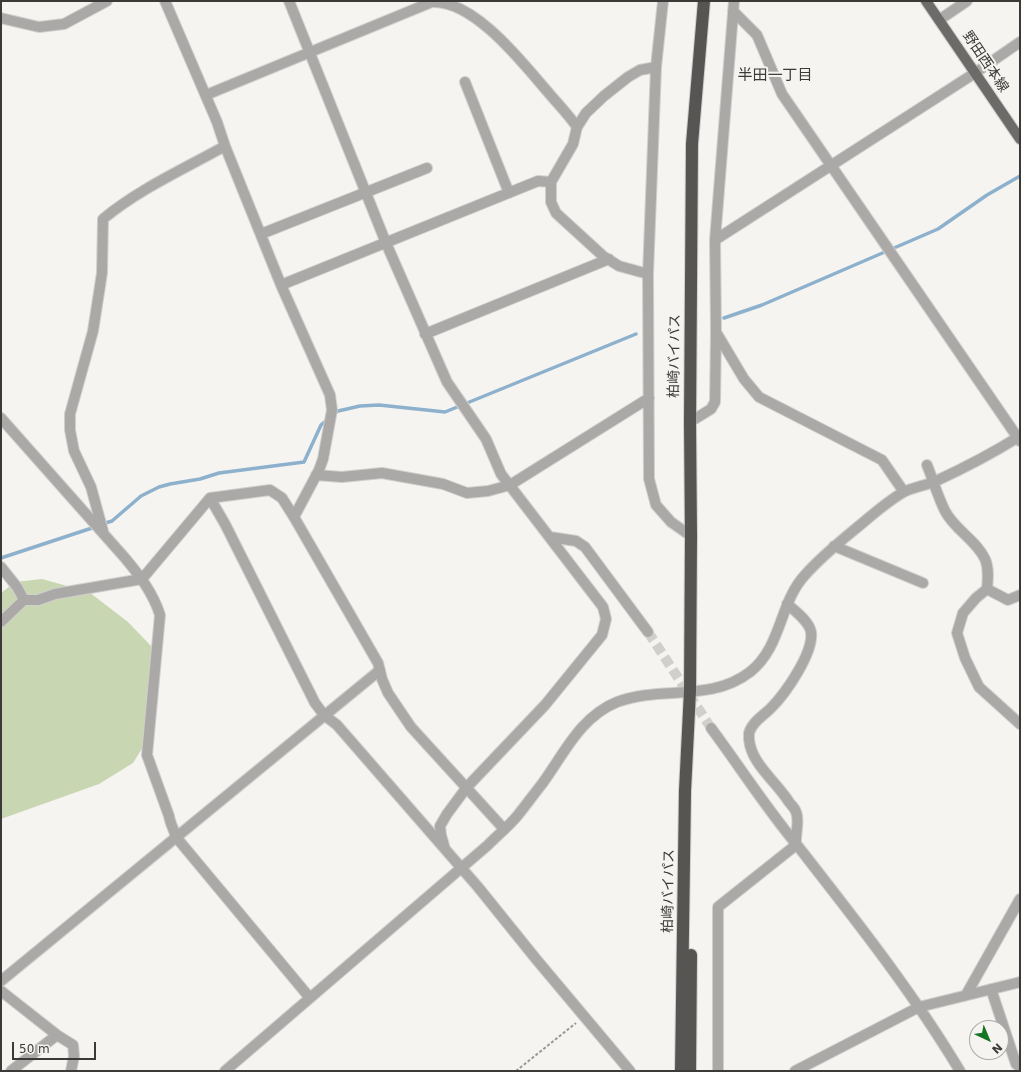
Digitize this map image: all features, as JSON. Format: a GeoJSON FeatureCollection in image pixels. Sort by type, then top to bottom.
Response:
{"type":"FeatureCollection","features":[{"type":"Feature","properties":{"kind":"highway","name":"柏崎バイパス"},"geometry":{"type":"LineString","coordinates":[[681,1071],[690,691],[692,144],[704,1]]}},
{"type":"Feature","properties":{"kind":"highway","name":"柏崎バイパス"},"geometry":{"type":"LineString","coordinates":[[688,790],[692,862],[690,1071]]}},
{"type":"Feature","properties":{"kind":"main road","name":"野田西本線"},"geometry":{"type":"LineString","coordinates":[[926,1],[1020,139]]}},
{"type":"Feature","properties":{"kind":"street"},"geometry":{"type":"LineString","coordinates":[[1,18],[39,27],[64,24],[108,1]]}},
{"type":"Feature","properties":{"kind":"street"},"geometry":{"type":"LineString","coordinates":[[165,1],[206,95],[281,285],[330,396],[332,410],[323,459],[294,517]]}},
{"type":"Feature","properties":{"kind":"street"},"geometry":{"type":"LineString","coordinates":[[289,1],[386,243],[447,382],[486,439],[501,474],[603,608],[606,619],[602,635],[545,705],[467,787],[447,814],[440,826],[440,835],[445,849]]}},
{"type":"Feature","properties":{"kind":"street"},"geometry":{"type":"LineString","coordinates":[[663,1],[656,67],[648,274],[649,479],[656,505],[671,522],[691,536]]}},
{"type":"Feature","properties":{"kind":"street"},"geometry":{"type":"LineString","coordinates":[[939,20],[967,1]]}},
{"type":"Feature","properties":{"kind":"street"},"geometry":{"type":"LineString","coordinates":[[206,95],[432,2],[438,2],[451,5],[474,17],[500,37],[577,126]]}},
{"type":"Feature","properties":{"kind":"street"},"geometry":{"type":"LineString","coordinates":[[690,422],[710,409],[715,402],[715,240],[734,6]]}},
{"type":"Feature","properties":{"kind":"street"},"geometry":{"type":"LineString","coordinates":[[225,1071],[488,845],[518,815],[543,782],[572,738],[590,719],[602,710],[617,702],[646,695],[707,690],[722,687],[739,680],[762,659],[771,647],[793,590],[822,556],[870,517],[904,492],[934,482],[964,468],[1019,438],[782,94],[757,35],[734,6]]}},
{"type":"Feature","properties":{"kind":"street"},"geometry":{"type":"LineString","coordinates":[[715,240],[975,73],[1020,42]]}},
{"type":"Feature","properties":{"kind":"street"},"geometry":{"type":"LineString","coordinates":[[648,274],[619,266],[609,260],[556,213],[551,202],[551,182],[573,144],[577,126],[586,114],[604,96],[628,77],[640,70],[656,67]]}},
{"type":"Feature","properties":{"kind":"street"},"geometry":{"type":"LineString","coordinates":[[465,82],[509,193]]}},
{"type":"Feature","properties":{"kind":"street"},"geometry":{"type":"LineString","coordinates":[[103,533],[91,487],[74,451],[70,430],[70,414],[92,331],[101,280],[103,219],[116,208],[152,186],[225,146]]}},
{"type":"Feature","properties":{"kind":"street"},"geometry":{"type":"LineString","coordinates":[[261,234],[428,168]]}},
{"type":"Feature","properties":{"kind":"street"},"geometry":{"type":"LineString","coordinates":[[281,285],[509,193],[538,182],[551,182]]}},
{"type":"Feature","properties":{"kind":"street"},"geometry":{"type":"LineString","coordinates":[[426,334],[609,260]]}},
{"type":"Feature","properties":{"kind":"street"},"geometry":{"type":"LineString","coordinates":[[716,332],[744,379],[759,397],[882,460],[904,492]]}},
{"type":"Feature","properties":{"kind":"street"},"geometry":{"type":"LineString","coordinates":[[316,475],[342,477],[382,473],[443,484],[468,493],[488,491],[510,485],[649,398]]}},
{"type":"Feature","properties":{"kind":"street"},"geometry":{"type":"LineString","coordinates":[[2,423],[103,533],[142,579],[155,602],[160,615],[147,755],[176,837],[310,998]]}},
{"type":"Feature","properties":{"kind":"street"},"geometry":{"type":"LineString","coordinates":[[927,465],[945,511],[954,524],[975,545],[985,559],[988,575],[988,589]]}},
{"type":"Feature","properties":{"kind":"street"},"geometry":{"type":"LineString","coordinates":[[1,622],[24,600],[38,600],[54,594],[142,579],[210,498],[270,490],[282,498],[294,517],[378,663],[388,694],[411,727],[504,829]]}},
{"type":"Feature","properties":{"kind":"street"},"geometry":{"type":"LineString","coordinates":[[210,498],[225,524],[316,703],[324,715],[337,725],[445,849],[630,1071]]}},
{"type":"Feature","properties":{"kind":"street"},"geometry":{"type":"LineString","coordinates":[[550,537],[576,541],[585,547],[648,632]]}},
{"type":"Feature","properties":{"kind":"street"},"geometry":{"type":"LineString","coordinates":[[834,546],[923,583]]}},
{"type":"Feature","properties":{"kind":"street"},"geometry":{"type":"LineString","coordinates":[[1,567],[17,587],[24,600]]}},
{"type":"Feature","properties":{"kind":"street"},"geometry":{"type":"LineString","coordinates":[[988,589],[1008,600],[1020,595]]}},
{"type":"Feature","properties":{"kind":"street"},"geometry":{"type":"LineString","coordinates":[[988,589],[976,598],[963,613],[957,633],[965,658],[979,687],[1020,724]]}},
{"type":"Feature","properties":{"kind":"street"},"geometry":{"type":"LineString","coordinates":[[787,604],[805,620],[811,631],[809,645],[790,686],[770,709],[757,720],[749,733],[750,748],[757,762],[796,812],[798,822],[795,836],[796,845]]}},
{"type":"Feature","properties":{"kind":"street"},"geometry":{"type":"LineString","coordinates":[[1,981],[380,670]]}},
{"type":"Feature","properties":{"kind":"street"},"geometry":{"type":"LineString","coordinates":[[711,728],[796,845],[877,948],[919,1008],[960,1071]]}},
{"type":"Feature","properties":{"kind":"street"},"geometry":{"type":"LineString","coordinates":[[718,1071],[718,907],[796,845]]}},
{"type":"Feature","properties":{"kind":"street"},"geometry":{"type":"LineString","coordinates":[[966,995],[1020,899]]}},
{"type":"Feature","properties":{"kind":"street"},"geometry":{"type":"LineString","coordinates":[[795,1071],[919,1008],[1020,982]]}},
{"type":"Feature","properties":{"kind":"street"},"geometry":{"type":"LineString","coordinates":[[991,989],[1016,1064],[1020,1067]]}},
{"type":"Feature","properties":{"kind":"street"},"geometry":{"type":"LineString","coordinates":[[1,992],[73,1046],[74,1056],[71,1071]]}},
{"type":"Feature","properties":{"kind":"street"},"geometry":{"type":"LineString","coordinates":[[11,1071],[57,1035]]}},
{"type":"Feature","properties":{"kind":"path"},"geometry":{"type":"LineString","coordinates":[[516,1071],[584,1017]]}},
{"type":"Feature","properties":{"kind":"green space"},"geometry":{"type":"Polygon","coordinates":[[[42,579],[89,592],[128,622],[151,646],[160,666],[158,702],[146,742],[133,763],[99,784],[1,819],[1,593],[15,582],[42,579]]]}},
{"type":"Feature","properties":{"kind":"waterway"},"geometry":{"type":"LineString","coordinates":[[724,318],[762,305],[938,229],[987,195],[1020,176]]}},
{"type":"Feature","properties":{"kind":"waterway"},"geometry":{"type":"LineString","coordinates":[[333,415],[338,411],[360,406],[379,405],[445,412],[636,334]]}},
{"type":"Feature","properties":{"kind":"waterway"},"geometry":{"type":"LineString","coordinates":[[102,524],[112,521],[141,496],[159,487],[200,479],[219,473],[304,462],[321,425],[328,419]]}},
{"type":"Feature","properties":{"kind":"waterway"},"geometry":{"type":"LineString","coordinates":[[1,558],[95,527]]}},
{"type":"Feature","properties":{"kind":"tunnel"},"geometry":{"type":"LineString","coordinates":[[648,632],[711,728]]}},
{"type":"Feature","properties":{"kind":"district","name":"半田一丁目"},"geometry":{"type":"Point","coordinates":[775,76]}}]}
